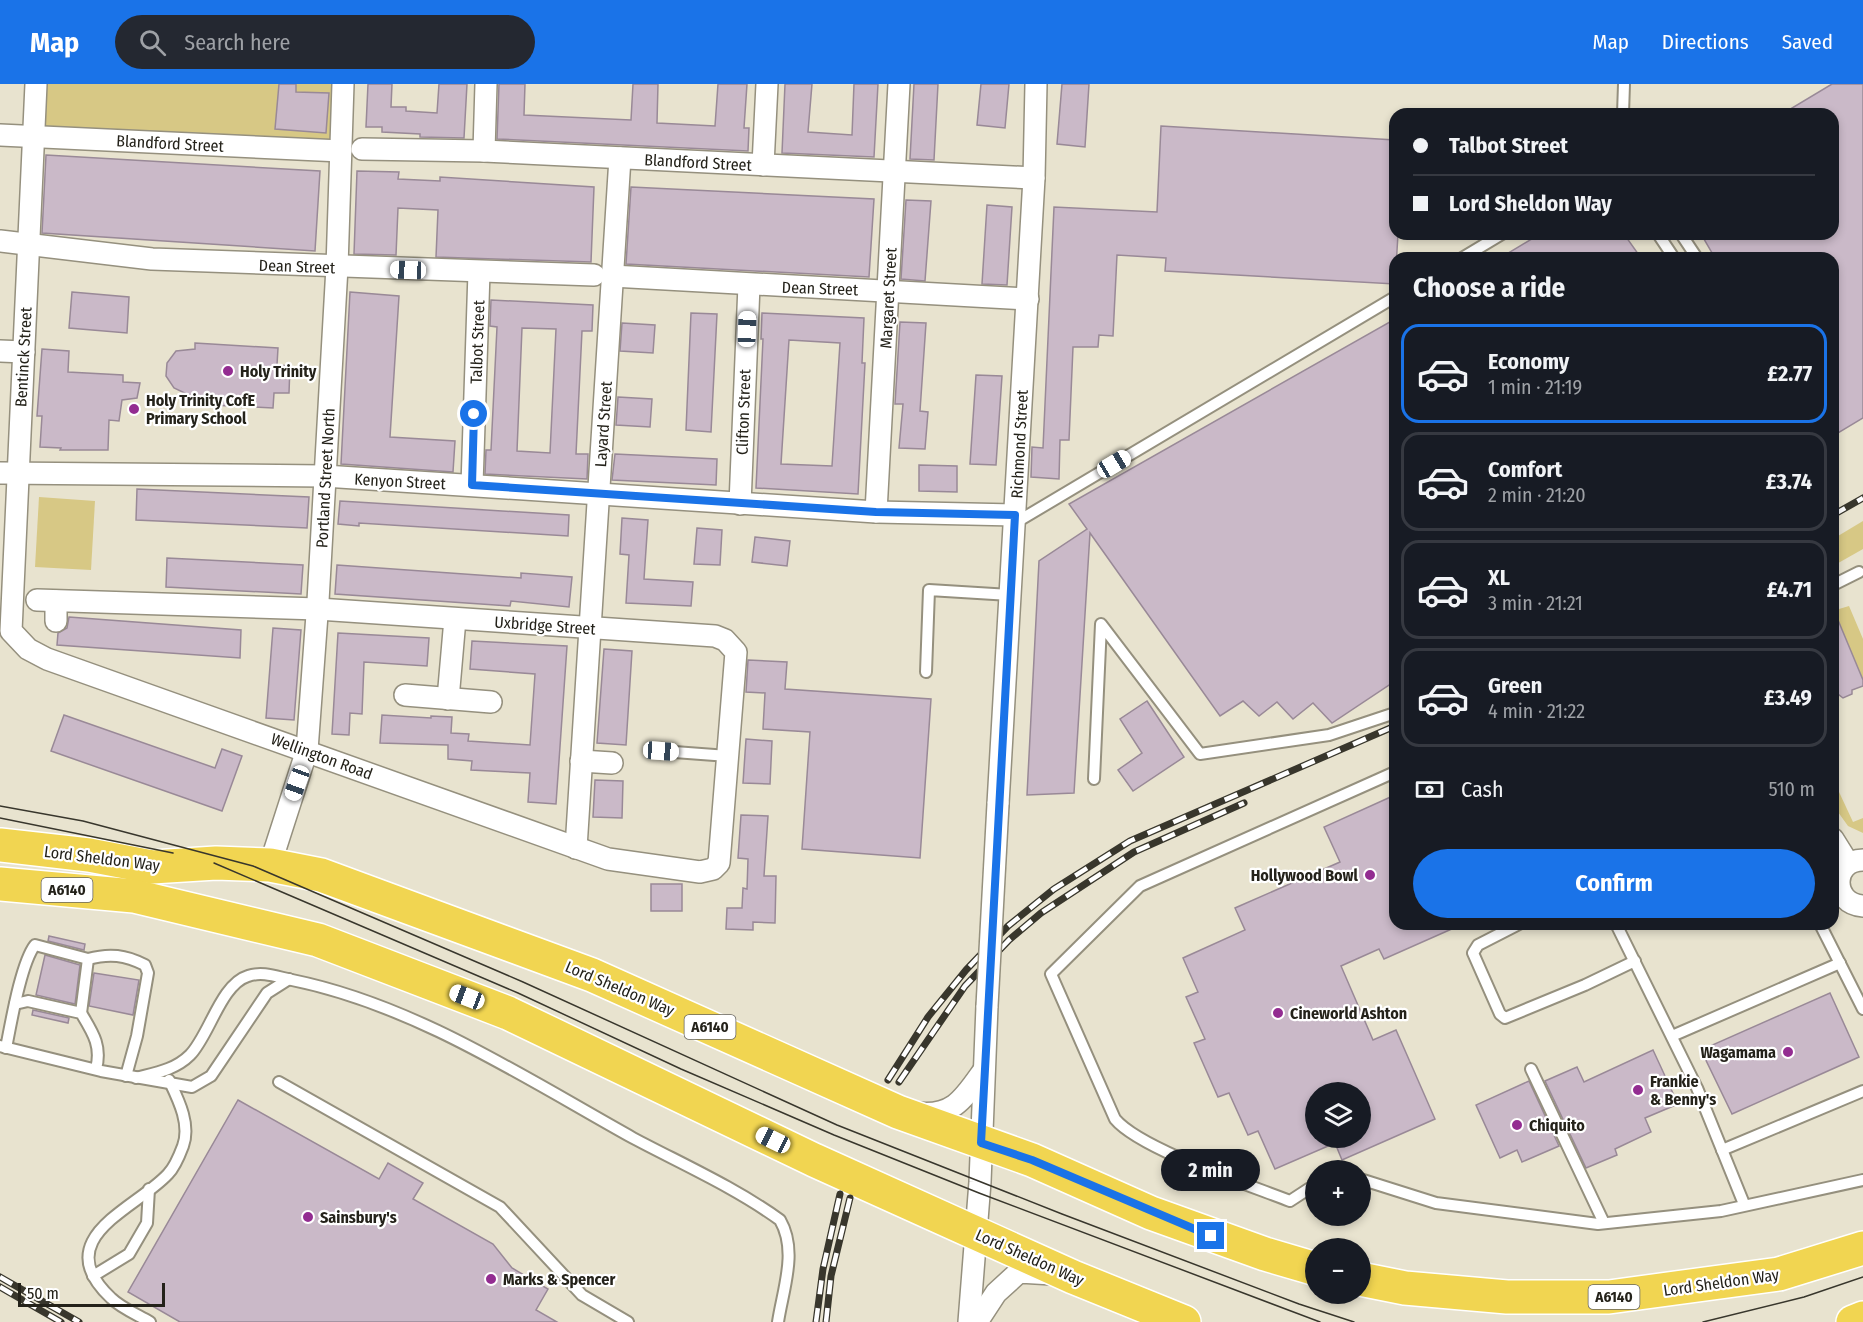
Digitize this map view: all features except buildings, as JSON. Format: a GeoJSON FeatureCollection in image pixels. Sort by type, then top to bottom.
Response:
{"type":"FeatureCollection","features":[{"type":"Feature","properties":{"kind":"highway","name":"A6140"},"geometry":{"type":"LineString","coordinates":[[0,833],[89,855]]}},
{"type":"Feature","properties":{"kind":"highway","name":"Lord Sheldon Way"},"geometry":{"type":"LineString","coordinates":[[0,845],[89,855],[152,867],[216,863],[270,865],[321,875],[592,975],[898,1112],[1032,1160],[1211,1236],[1305,1266]]}},
{"type":"Feature","properties":{"kind":"highway","name":"Lord Sheldon Way"},"geometry":{"type":"LineString","coordinates":[[0,884],[134,896],[318,940],[345,949],[508,1013],[814,1160],[1073,1277],[1184,1322]]}},
{"type":"Feature","properties":{"kind":"highway","name":"Lord Sheldon Way"},"geometry":{"type":"LineString","coordinates":[[1371,1281],[1404,1288],[1507,1297],[1609,1297],[1779,1274],[1863,1248]]}},
{"type":"Feature","properties":{"kind":"highway"},"geometry":{"type":"LineString","coordinates":[[1853,1322],[1863,1318]]}},
{"type":"Feature","properties":{"kind":"street","name":"Bentinck Street"},"geometry":{"type":"LineString","coordinates":[[5,631],[9,473],[24,352],[36,84]]}},
{"type":"Feature","properties":{"kind":"street","name":"Portland Street North"},"geometry":{"type":"LineString","coordinates":[[270,865],[307,750],[318,609],[337,267],[343,84]]}},
{"type":"Feature","properties":{"kind":"street"},"geometry":{"type":"LineString","coordinates":[[484,152],[486,84]]}},
{"type":"Feature","properties":{"kind":"street"},"geometry":{"type":"LineString","coordinates":[[763,165],[767,84]]}},
{"type":"Feature","properties":{"kind":"street","name":"Margaret Street"},"geometry":{"type":"LineString","coordinates":[[876,512],[899,84]]}},
{"type":"Feature","properties":{"kind":"street","name":"Richmond Street"},"geometry":{"type":"LineString","coordinates":[[984,1070],[1028,299],[1036,84]]}},
{"type":"Feature","properties":{"kind":"street","name":"Blandford Street"},"geometry":{"type":"LineString","coordinates":[[0,135],[341,151]]}},
{"type":"Feature","properties":{"kind":"street","name":"Blandford Street"},"geometry":{"type":"LineString","coordinates":[[362,148],[1034,178]]}},
{"type":"Feature","properties":{"kind":"street","name":"Layard Street"},"geometry":{"type":"LineString","coordinates":[[576,848],[598,493],[603,275],[620,158]]}},
{"type":"Feature","properties":{"kind":"street","name":"Dean Street"},"geometry":{"type":"LineString","coordinates":[[0,241],[152,259],[603,275],[1028,299]]}},
{"type":"Feature","properties":{"kind":"street","name":"Talbot Street"},"geometry":{"type":"LineString","coordinates":[[472,485],[479,272]]}},
{"type":"Feature","properties":{"kind":"street","name":"Clifton Street"},"geometry":{"type":"LineString","coordinates":[[740,504],[749,285]]}},
{"type":"Feature","properties":{"kind":"street"},"geometry":{"type":"LineString","coordinates":[[0,351],[24,352]]}},
{"type":"Feature","properties":{"kind":"street","name":"Kenyon Street"},"geometry":{"type":"LineString","coordinates":[[9,473],[324,476],[740,504],[1014,519]]}},
{"type":"Feature","properties":{"kind":"street","name":"Uxbridge Street"},"geometry":{"type":"LineString","coordinates":[[50,608],[318,609],[715,636],[731,644],[736,652],[719,863],[713,869],[700,872],[642,865]]}},
{"type":"Feature","properties":{"kind":"street"},"geometry":{"type":"LineString","coordinates":[[447,699],[455,619]]}},
{"type":"Feature","properties":{"kind":"street","name":"Wellington Road"},"geometry":{"type":"LineString","coordinates":[[5,631],[28,649],[47,659],[576,848],[608,859],[642,865]]}},
{"type":"Feature","properties":{"kind":"street"},"geometry":{"type":"LineString","coordinates":[[405,695],[491,702]]}},
{"type":"Feature","properties":{"kind":"street"},"geometry":{"type":"LineString","coordinates":[[581,761],[612,763]]}},
{"type":"Feature","properties":{"kind":"street"},"geometry":{"type":"LineString","coordinates":[[1839,845],[1856,862],[1843,869],[1839,880]]}},
{"type":"Feature","properties":{"kind":"street"},"geometry":{"type":"LineString","coordinates":[[1839,886],[1843,897],[1856,904],[1863,924]]}},
{"type":"Feature","properties":{"kind":"street"},"geometry":{"type":"LineString","coordinates":[[898,1112],[945,1112],[960,1102],[984,1070]]}},
{"type":"Feature","properties":{"kind":"street"},"geometry":{"type":"LineString","coordinates":[[969,1322],[984,1070]]}},
{"type":"Feature","properties":{"kind":"street"},"geometry":{"type":"LineString","coordinates":[[977,1322],[996,1293],[1019,1272],[1073,1277]]}},
{"type":"Feature","properties":{"kind":"lane"},"geometry":{"type":"LineString","coordinates":[[1623,108],[1624,84]]}},
{"type":"Feature","properties":{"kind":"lane"},"geometry":{"type":"LineString","coordinates":[[1472,252],[1492,240]]}},
{"type":"Feature","properties":{"kind":"lane"},"geometry":{"type":"LineString","coordinates":[[1014,519],[1389,300]]}},
{"type":"Feature","properties":{"kind":"lane"},"geometry":{"type":"LineString","coordinates":[[1839,582],[1858,572]]}},
{"type":"Feature","properties":{"kind":"lane"},"geometry":{"type":"LineString","coordinates":[[926,672],[929,590],[1010,595]]}},
{"type":"Feature","properties":{"kind":"lane"},"geometry":{"type":"LineString","coordinates":[[1094,779],[1101,624],[1200,754],[1329,735],[1389,715]]}},
{"type":"Feature","properties":{"kind":"lane"},"geometry":{"type":"LineString","coordinates":[[661,751],[728,756]]}},
{"type":"Feature","properties":{"kind":"lane"},"geometry":{"type":"LineString","coordinates":[[1305,1191],[1290,1201],[1182,1158],[1123,1128],[1115,1119],[1051,974],[1140,886],[1389,775]]}},
{"type":"Feature","properties":{"kind":"lane"},"geometry":{"type":"LineString","coordinates":[[1507,930],[1478,945],[1473,953],[1500,1014],[1505,1018],[1585,985],[1635,961]]}},
{"type":"Feature","properties":{"kind":"lane"},"geometry":{"type":"LineString","coordinates":[[1619,930],[1697,1088],[1744,1204]]}},
{"type":"Feature","properties":{"kind":"lane"},"geometry":{"type":"LineString","coordinates":[[1823,930],[1863,1009]]}},
{"type":"Feature","properties":{"kind":"lane"},"geometry":{"type":"LineString","coordinates":[[131,1077],[148,973],[145,964],[130,957],[107,954],[88,959],[35,945],[30,951],[3,1047],[131,1077],[192,1087],[203,1083],[220,1064],[267,993],[289,979]]}},
{"type":"Feature","properties":{"kind":"lane"},"geometry":{"type":"LineString","coordinates":[[88,959],[81,1013],[97,1040],[100,1054],[96,1069]]}},
{"type":"Feature","properties":{"kind":"lane"},"geometry":{"type":"LineString","coordinates":[[1672,1036],[1840,963]]}},
{"type":"Feature","properties":{"kind":"lane"},"geometry":{"type":"LineString","coordinates":[[131,1077],[165,1071],[188,1057],[199,1045],[218,1008],[231,989],[246,976],[264,974],[365,999],[405,1016],[488,1058],[780,1220],[788,1233],[789,1256],[778,1322]]}},
{"type":"Feature","properties":{"kind":"lane"},"geometry":{"type":"LineString","coordinates":[[15,1004],[28,1001],[81,1013]]}},
{"type":"Feature","properties":{"kind":"lane"},"geometry":{"type":"LineString","coordinates":[[1531,1069],[1604,1223]]}},
{"type":"Feature","properties":{"kind":"lane"},"geometry":{"type":"LineString","coordinates":[[150,1322],[112,1299],[93,1276],[89,1251],[106,1221],[169,1174],[184,1144],[183,1109],[165,1071]]}},
{"type":"Feature","properties":{"kind":"lane"},"geometry":{"type":"LineString","coordinates":[[279,1082],[500,1207],[582,1296],[628,1322]]}},
{"type":"Feature","properties":{"kind":"lane"},"geometry":{"type":"LineString","coordinates":[[1722,1150],[1863,1091]]}},
{"type":"Feature","properties":{"kind":"lane"},"geometry":{"type":"LineString","coordinates":[[1371,1182],[1436,1203],[1604,1223],[1721,1211],[1744,1204],[1863,1180]]}},
{"type":"Feature","properties":{"kind":"lane"},"geometry":{"type":"LineString","coordinates":[[93,1276],[129,1254],[147,1223],[149,1189]]}},
{"type":"Feature","properties":{"kind":"shaded area"},"geometry":{"type":"Polygon","coordinates":[[[43,84],[340,84],[336,145],[41,130],[43,84]]]}},
{"type":"Feature","properties":{"kind":"shaded area"},"geometry":{"type":"Polygon","coordinates":[[[39,497],[95,501],[91,570],[35,567],[39,497]]]}},
{"type":"Feature","properties":{"kind":"shaded area"},"geometry":{"type":"Polygon","coordinates":[[[1863,521],[1863,549],[1839,563],[1839,535],[1863,521]]]}},
{"type":"Feature","properties":{"kind":"shaded area"},"geometry":{"type":"Polygon","coordinates":[[[1849,606],[1863,639],[1863,680],[1839,626],[1839,609],[1849,606]]]}},
{"type":"Feature","properties":{"kind":"shaded area"},"geometry":{"type":"Polygon","coordinates":[[[1839,792],[1853,822],[1863,818],[1863,833],[1848,826],[1839,813],[1839,792]]]}},
{"type":"Feature","properties":{"kind":"tram line"},"geometry":{"type":"LineString","coordinates":[[0,806],[83,821],[253,866],[523,982],[837,1125],[1062,1214],[1299,1304],[1354,1322]]}},
{"type":"Feature","properties":{"kind":"tram line"},"geometry":{"type":"LineString","coordinates":[[0,818],[173,853]]}},
{"type":"Feature","properties":{"kind":"tram line"},"geometry":{"type":"LineString","coordinates":[[214,863],[518,993],[681,1069],[834,1135],[979,1193],[1320,1322]]}},
{"type":"Feature","properties":{"kind":"tram line"},"geometry":{"type":"LineString","coordinates":[[1703,1322],[1804,1297],[1863,1277]]}},
{"type":"Feature","properties":{"kind":"railway"},"geometry":{"type":"LineString","coordinates":[[1839,512],[1863,498]]}},
{"type":"Feature","properties":{"kind":"railway"},"geometry":{"type":"LineString","coordinates":[[888,1080],[928,1017],[966,970],[1008,926],[1054,889],[1130,841],[1389,729]]}},
{"type":"Feature","properties":{"kind":"railway"},"geometry":{"type":"LineString","coordinates":[[899,1082],[965,986],[1009,940],[1041,913],[1134,852],[1244,803]]}},
{"type":"Feature","properties":{"kind":"railway"},"geometry":{"type":"LineString","coordinates":[[816,1322],[823,1269],[840,1194]]}},
{"type":"Feature","properties":{"kind":"railway"},"geometry":{"type":"LineString","coordinates":[[826,1322],[831,1276],[850,1198]]}},
{"type":"Feature","properties":{"kind":"railway"},"geometry":{"type":"LineString","coordinates":[[0,1277],[79,1322]]}},
{"type":"Feature","properties":{"kind":"railway"},"geometry":{"type":"LineString","coordinates":[[0,1287],[61,1322]]}},
{"type":"Feature","properties":{"kind":"place","name":"Holy Trinity"},"geometry":{"type":"Point","coordinates":[228,371]}},
{"type":"Feature","properties":{"kind":"place","name":"Holy Trinity CofE Primary School"},"geometry":{"type":"Point","coordinates":[134,409]}},
{"type":"Feature","properties":{"kind":"place","name":"Hollywood Bowl"},"geometry":{"type":"Point","coordinates":[1370,875]}},
{"type":"Feature","properties":{"kind":"place","name":"Cineworld Ashton"},"geometry":{"type":"Point","coordinates":[1278,1013]}},
{"type":"Feature","properties":{"kind":"place","name":"Wagamama"},"geometry":{"type":"Point","coordinates":[1788,1052]}},
{"type":"Feature","properties":{"kind":"place","name":"Frankie & Benny's"},"geometry":{"type":"Point","coordinates":[1638,1090]}},
{"type":"Feature","properties":{"kind":"place","name":"Chiquito"},"geometry":{"type":"Point","coordinates":[1517,1125]}},
{"type":"Feature","properties":{"kind":"place","name":"Sainsbury's"},"geometry":{"type":"Point","coordinates":[308,1217]}},
{"type":"Feature","properties":{"kind":"place","name":"Marks & Spencer"},"geometry":{"type":"Point","coordinates":[491,1279]}},
{"type":"Feature","properties":{"kind":"route"},"geometry":{"type":"LineString","coordinates":[[474,414],[472,485],[876,512],[1015,515],[981,1143],[1032,1160],[1151,1213],[1211,1236]]}}]}
